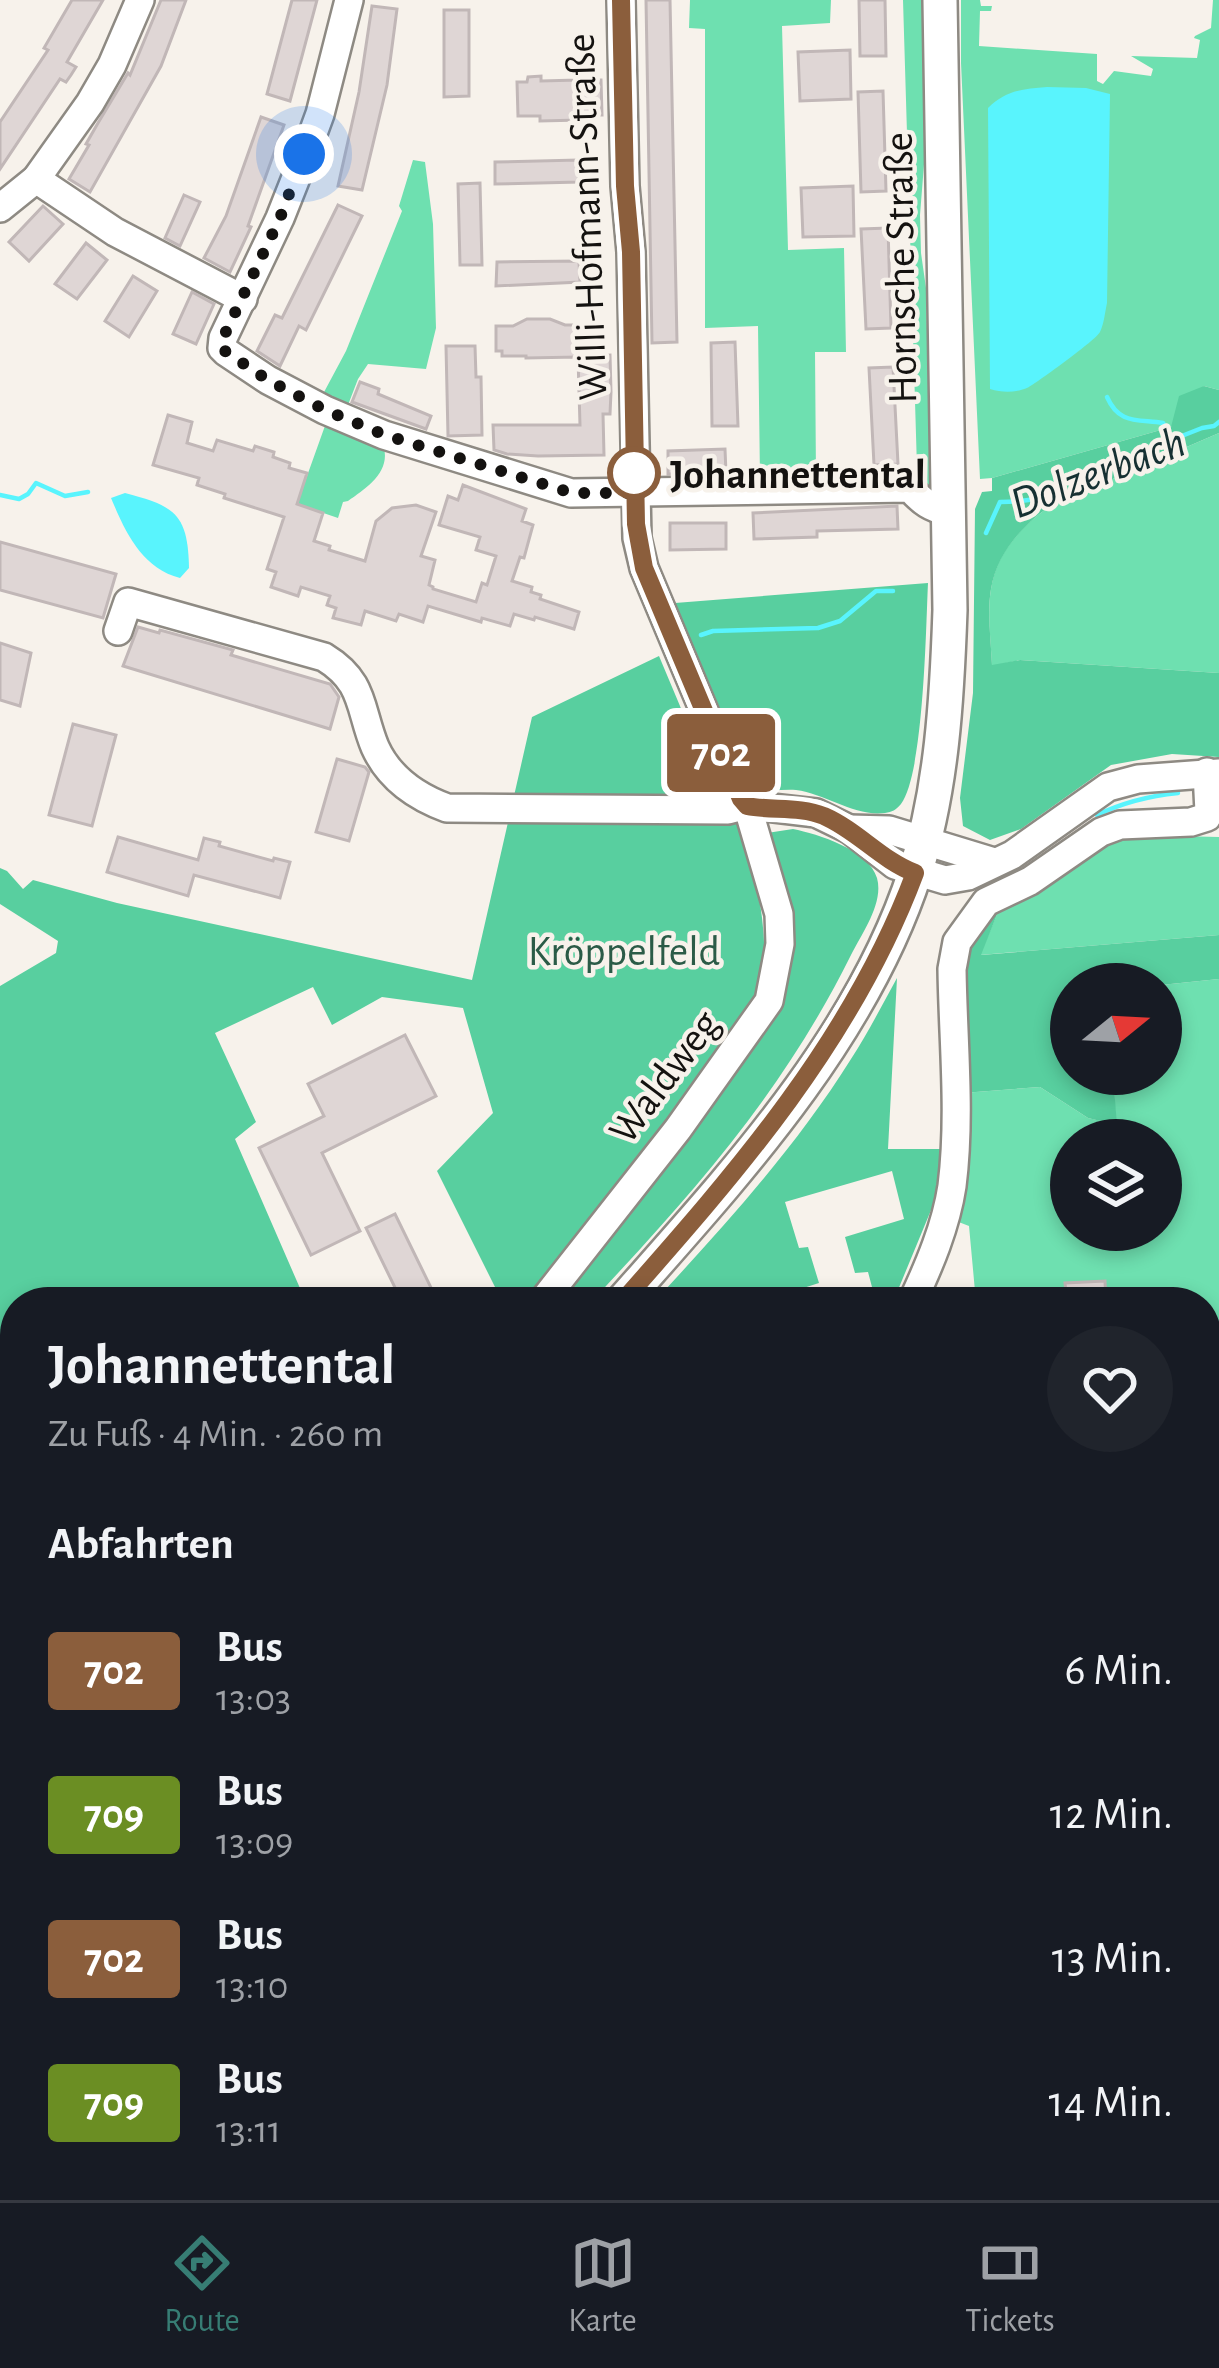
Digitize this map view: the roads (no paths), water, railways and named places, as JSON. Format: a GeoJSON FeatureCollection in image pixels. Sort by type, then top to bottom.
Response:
{"type":"FeatureCollection","features":[{"type":"Feature","properties":{"kind":"main road","name":"Hornsche Straße"},"geometry":{"type":"LineString","coordinates":[[635,1287],[722,1189],[825,1051],[895,926],[919,857],[938,771],[950,610],[940,0]]}},
{"type":"Feature","properties":{"kind":"street"},"geometry":{"type":"LineString","coordinates":[[140,0],[103,82],[14,189],[115,232],[243,299]]}},
{"type":"Feature","properties":{"kind":"street"},"geometry":{"type":"LineString","coordinates":[[349,0],[318,118],[285,205],[223,338],[222,348],[228,354],[284,389],[385,435],[572,493],[910,488],[921,502],[949,512]]}},
{"type":"Feature","properties":{"kind":"street","name":"Willi-Hofmann-Straße"},"geometry":{"type":"LineString","coordinates":[[621,0],[637,538],[644,568],[747,806]]}},
{"type":"Feature","properties":{"kind":"street"},"geometry":{"type":"LineString","coordinates":[[118,631],[128,602],[324,657],[352,681],[378,753],[404,786],[447,808],[728,810],[747,806],[803,810],[849,829],[889,830],[919,857],[994,862],[1012,855],[1108,787],[1138,779],[1213,772],[1207,817],[1120,825],[1101,832],[1030,881],[986,902],[957,941],[952,969],[956,1137],[951,1191],[919,1287]]}},
{"type":"Feature","properties":{"kind":"street","name":"Waldweg"},"geometry":{"type":"LineString","coordinates":[[554,1287],[678,1129],[769,1001],[781,944],[779,914],[747,806]]}},
{"type":"Feature","properties":{"kind":"water"},"geometry":{"type":"Polygon","coordinates":[[[1047,87],[1110,94],[1107,303],[1100,332],[1089,343],[1029,387],[1000,391],[990,389],[988,108],[1008,94],[1047,87]]]}},
{"type":"Feature","properties":{"kind":"water"},"geometry":{"type":"Polygon","coordinates":[[[125,493],[167,508],[181,524],[189,568],[180,578],[155,566],[129,535],[111,498],[125,493]]]}},
{"type":"Feature","properties":{"kind":"waterway"},"geometry":{"type":"LineString","coordinates":[[1107,397],[1123,416],[1163,423],[1174,441]]}},
{"type":"Feature","properties":{"kind":"waterway","name":"Dolzerbach"},"geometry":{"type":"LineString","coordinates":[[986,533],[1000,502],[1039,498],[1069,476],[1090,480],[1107,464],[1120,465],[1131,456],[1219,422]]}},
{"type":"Feature","properties":{"kind":"waterway","name":"Dolzerbach"},"geometry":{"type":"LineString","coordinates":[[0,495],[19,499],[36,483],[65,496],[88,492]]}},
{"type":"Feature","properties":{"kind":"waterway","name":"Dolzerbach"},"geometry":{"type":"LineString","coordinates":[[701,635],[818,628],[840,621],[876,591],[893,591]]}},
{"type":"Feature","properties":{"kind":"waterway"},"geometry":{"type":"LineString","coordinates":[[1097,815],[1136,800],[1178,793]]}},
{"type":"Feature","properties":{"kind":"place","name":"Johannettental"},"geometry":{"type":"Point","coordinates":[634,473]}},
{"type":"Feature","properties":{"kind":"park label","name":"Kröppelfeld"},"geometry":{"type":"Point","coordinates":[624,950]}}]}
